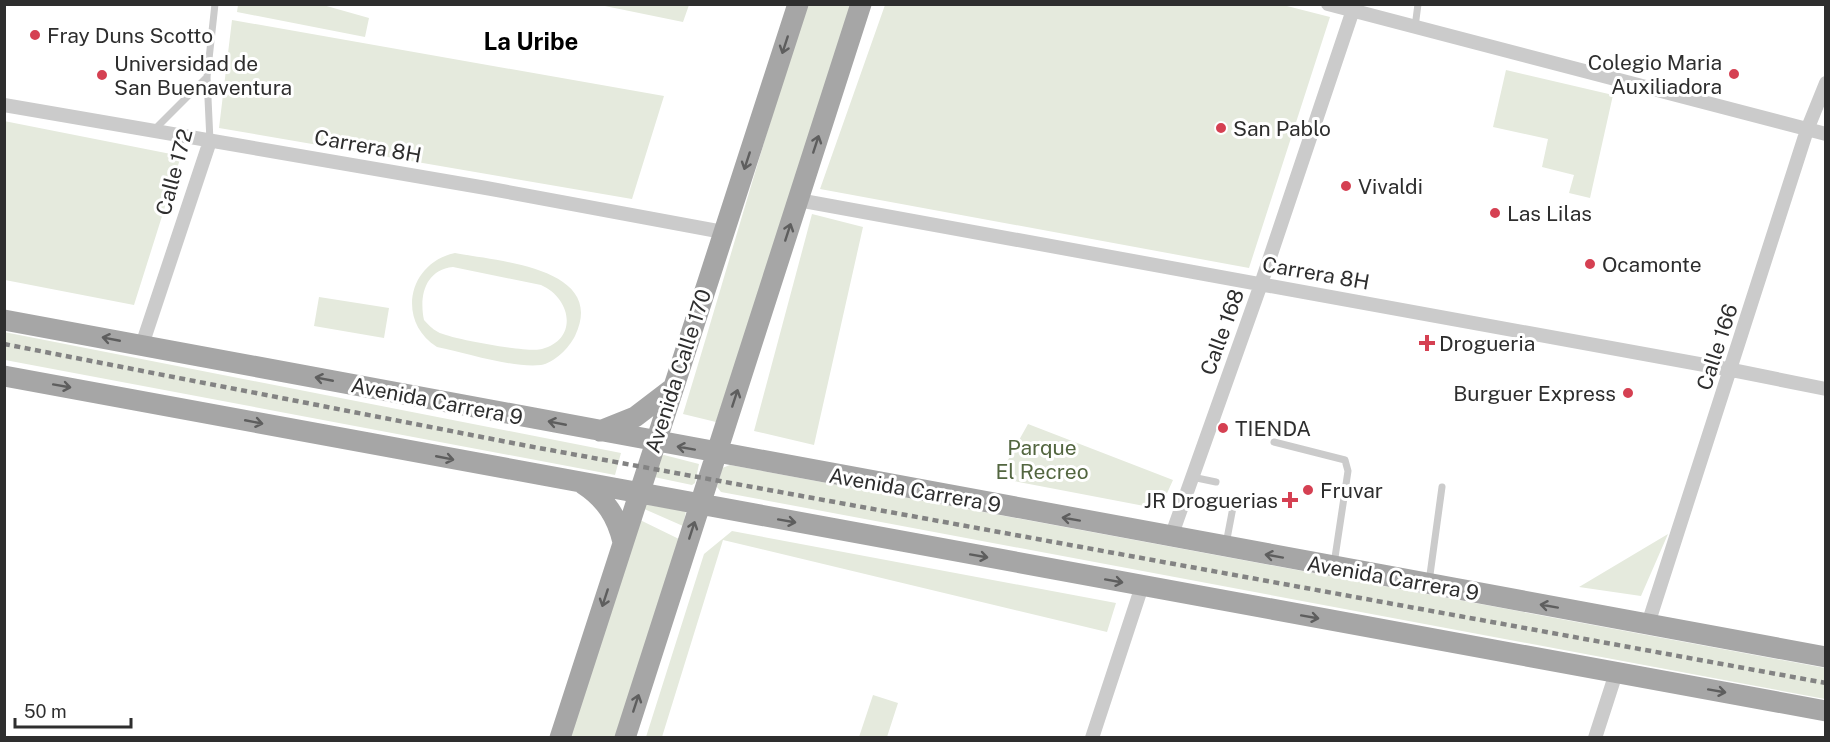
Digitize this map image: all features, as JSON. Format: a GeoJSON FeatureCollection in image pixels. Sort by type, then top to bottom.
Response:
{"type":"FeatureCollection","features":[{"type":"Feature","properties":{"kind":"main road","name":"Avenida Calle 170"},"geometry":{"type":"LineString","coordinates":[[560,738],[798,4]]}},
{"type":"Feature","properties":{"kind":"main road"},"geometry":{"type":"LineString","coordinates":[[625,738],[861,4]]}},
{"type":"Feature","properties":{"kind":"main road","name":"Avenida Carrera 9"},"geometry":{"type":"LineString","coordinates":[[4,320],[1826,657]]}},
{"type":"Feature","properties":{"kind":"main road"},"geometry":{"type":"LineString","coordinates":[[4,376],[1826,711]]}},
{"type":"Feature","properties":{"kind":"main road"},"geometry":{"type":"LineString","coordinates":[[599,431],[635,417],[673,387]]}},
{"type":"Feature","properties":{"kind":"main road"},"geometry":{"type":"LineString","coordinates":[[583,484],[608,506],[620,528],[623,542]]}},
{"type":"Feature","properties":{"kind":"street"},"geometry":{"type":"LineString","coordinates":[[1328,4],[1354,8],[1415,27],[1826,134]]}},
{"type":"Feature","properties":{"kind":"street","name":"Calle 168"},"geometry":{"type":"LineString","coordinates":[[1171,537],[1261,284],[1354,8]]}},
{"type":"Feature","properties":{"kind":"street","name":"Calle 166"},"geometry":{"type":"LineString","coordinates":[[1648,624],[1732,370],[1807,130],[1826,83]]}},
{"type":"Feature","properties":{"kind":"street","name":"Carrera 8H"},"geometry":{"type":"LineString","coordinates":[[4,105],[475,186],[723,232]]}},
{"type":"Feature","properties":{"kind":"street","name":"Calle 172"},"geometry":{"type":"LineString","coordinates":[[142,345],[210,141]]}},
{"type":"Feature","properties":{"kind":"street","name":"Carrera 8H"},"geometry":{"type":"LineString","coordinates":[[798,200],[1826,389]]}},
{"type":"Feature","properties":{"kind":"street"},"geometry":{"type":"LineString","coordinates":[[1092,738],[1142,586]]}},
{"type":"Feature","properties":{"kind":"street"},"geometry":{"type":"LineString","coordinates":[[1595,738],[1616,672]]}},
{"type":"Feature","properties":{"kind":"lane","name":"Calle 172"},"geometry":{"type":"LineString","coordinates":[[210,141],[207,77],[215,4]]}},
{"type":"Feature","properties":{"kind":"lane"},"geometry":{"type":"LineString","coordinates":[[1415,27],[1418,4]]}},
{"type":"Feature","properties":{"kind":"lane"},"geometry":{"type":"LineString","coordinates":[[154,130],[207,77]]}},
{"type":"Feature","properties":{"kind":"lane"},"geometry":{"type":"LineString","coordinates":[[1274,442],[1344,460],[1346,463],[1348,471],[1334,567]]}},
{"type":"Feature","properties":{"kind":"lane"},"geometry":{"type":"LineString","coordinates":[[1192,477],[1216,482]]}},
{"type":"Feature","properties":{"kind":"lane"},"geometry":{"type":"LineString","coordinates":[[1428,584],[1442,487]]}},
{"type":"Feature","properties":{"kind":"lane"},"geometry":{"type":"LineString","coordinates":[[1226,547],[1234,502]]}},
{"type":"Feature","properties":{"kind":"green space"},"geometry":{"type":"Polygon","coordinates":[[[689,4],[683,22],[600,5],[689,4]]]}},
{"type":"Feature","properties":{"kind":"green space"},"geometry":{"type":"Polygon","coordinates":[[[238,5],[323,5],[369,18],[365,37],[237,12],[238,5]]]}},
{"type":"Feature","properties":{"kind":"green space"},"geometry":{"type":"Polygon","coordinates":[[[807,5],[853,5],[716,422],[683,414],[775,107],[807,5]]]}},
{"type":"Feature","properties":{"kind":"green space"},"geometry":{"type":"Polygon","coordinates":[[[885,5],[1283,5],[1330,17],[1249,268],[820,189],[885,5]]]}},
{"type":"Feature","properties":{"kind":"green space"},"geometry":{"type":"Polygon","coordinates":[[[232,20],[664,96],[632,199],[219,128],[232,20]]]}},
{"type":"Feature","properties":{"kind":"green space"},"geometry":{"type":"Polygon","coordinates":[[[1506,70],[1613,95],[1590,198],[1569,193],[1574,175],[1542,167],[1548,139],[1493,127],[1506,70]]]}},
{"type":"Feature","properties":{"kind":"green space"},"geometry":{"type":"Polygon","coordinates":[[[4,121],[181,156],[134,305],[5,280],[4,121]]]}},
{"type":"Feature","properties":{"kind":"green space"},"geometry":{"type":"Polygon","coordinates":[[[812,214],[863,227],[814,445],[754,431],[812,214]]]}},
{"type":"Feature","properties":{"kind":"green space"},"geometry":{"type":"Polygon","coordinates":[[[455,253],[496,260],[543,272],[562,282],[576,295],[581,313],[575,336],[556,358],[541,365],[503,362],[437,347],[424,336],[416,323],[412,308],[413,294],[418,280],[427,268],[439,259],[455,253]],[[453,267],[444,269],[436,273],[426,286],[422,302],[424,320],[438,332],[457,338],[490,345],[542,349],[554,344],[562,337],[567,318],[559,299],[541,285],[453,267]]]}},
{"type":"Feature","properties":{"kind":"green space"},"geometry":{"type":"Polygon","coordinates":[[[319,297],[389,308],[384,338],[314,326],[319,297]]]}},
{"type":"Feature","properties":{"kind":"green space"},"geometry":{"type":"Polygon","coordinates":[[[4,332],[621,453],[615,475],[5,360],[4,332]]]}},
{"type":"Feature","properties":{"kind":"green space","name":"Parque El Recreo"},"geometry":{"type":"Polygon","coordinates":[[[1028,424],[1173,480],[1160,509],[998,478],[1028,424]]]}},
{"type":"Feature","properties":{"kind":"green space"},"geometry":{"type":"Polygon","coordinates":[[[661,456],[699,464],[695,483],[692,485],[654,477],[661,456]]]}},
{"type":"Feature","properties":{"kind":"green space"},"geometry":{"type":"Polygon","coordinates":[[[730,465],[1825,668],[1825,699],[721,492],[717,487],[722,468],[730,465]]]}},
{"type":"Feature","properties":{"kind":"green space"},"geometry":{"type":"Polygon","coordinates":[[[643,504],[686,511],[683,526],[642,508],[643,504]]]}},
{"type":"Feature","properties":{"kind":"green space"},"geometry":{"type":"Polygon","coordinates":[[[638,519],[679,539],[616,737],[570,738],[638,519]]]}},
{"type":"Feature","properties":{"kind":"green space"},"geometry":{"type":"Polygon","coordinates":[[[732,531],[1116,603],[1107,632],[723,540],[662,737],[646,737],[704,554],[732,531]]]}},
{"type":"Feature","properties":{"kind":"green space"},"geometry":{"type":"Polygon","coordinates":[[[1668,534],[1641,596],[1579,587],[1668,534]]]}},
{"type":"Feature","properties":{"kind":"green space"},"geometry":{"type":"Polygon","coordinates":[[[873,695],[898,703],[887,737],[859,737],[873,695]]]}},
{"type":"Feature","properties":{"kind":"railway"},"geometry":{"type":"LineString","coordinates":[[4,344],[528,446],[1826,683]]}},
{"type":"Feature","properties":{"kind":"place","name":"Fray Duns Scotto"},"geometry":{"type":"Point","coordinates":[35,35]}},
{"type":"Feature","properties":{"kind":"place","name":"Colegio Maria Auxiliadora"},"geometry":{"type":"Point","coordinates":[1734,74]}},
{"type":"Feature","properties":{"kind":"place","name":"Universidad de San Buenaventura"},"geometry":{"type":"Point","coordinates":[102,75]}},
{"type":"Feature","properties":{"kind":"place","name":"San Pablo"},"geometry":{"type":"Point","coordinates":[1221,128]}},
{"type":"Feature","properties":{"kind":"place","name":"Vivaldi"},"geometry":{"type":"Point","coordinates":[1346,186]}},
{"type":"Feature","properties":{"kind":"place","name":"Las Lilas"},"geometry":{"type":"Point","coordinates":[1495,213]}},
{"type":"Feature","properties":{"kind":"place","name":"Ocamonte"},"geometry":{"type":"Point","coordinates":[1590,264]}},
{"type":"Feature","properties":{"kind":"place","name":"Drogueria"},"geometry":{"type":"Point","coordinates":[1427,343]}},
{"type":"Feature","properties":{"kind":"place","name":"Burguer Express"},"geometry":{"type":"Point","coordinates":[1628,393]}},
{"type":"Feature","properties":{"kind":"place","name":"TIENDA"},"geometry":{"type":"Point","coordinates":[1223,428]}},
{"type":"Feature","properties":{"kind":"place","name":"Fruvar"},"geometry":{"type":"Point","coordinates":[1308,490]}},
{"type":"Feature","properties":{"kind":"place","name":"JR Droguerias"},"geometry":{"type":"Point","coordinates":[1290,500]}},
{"type":"Feature","properties":{"kind":"district","name":"La Uribe"},"geometry":{"type":"Point","coordinates":[531,41]}}]}
